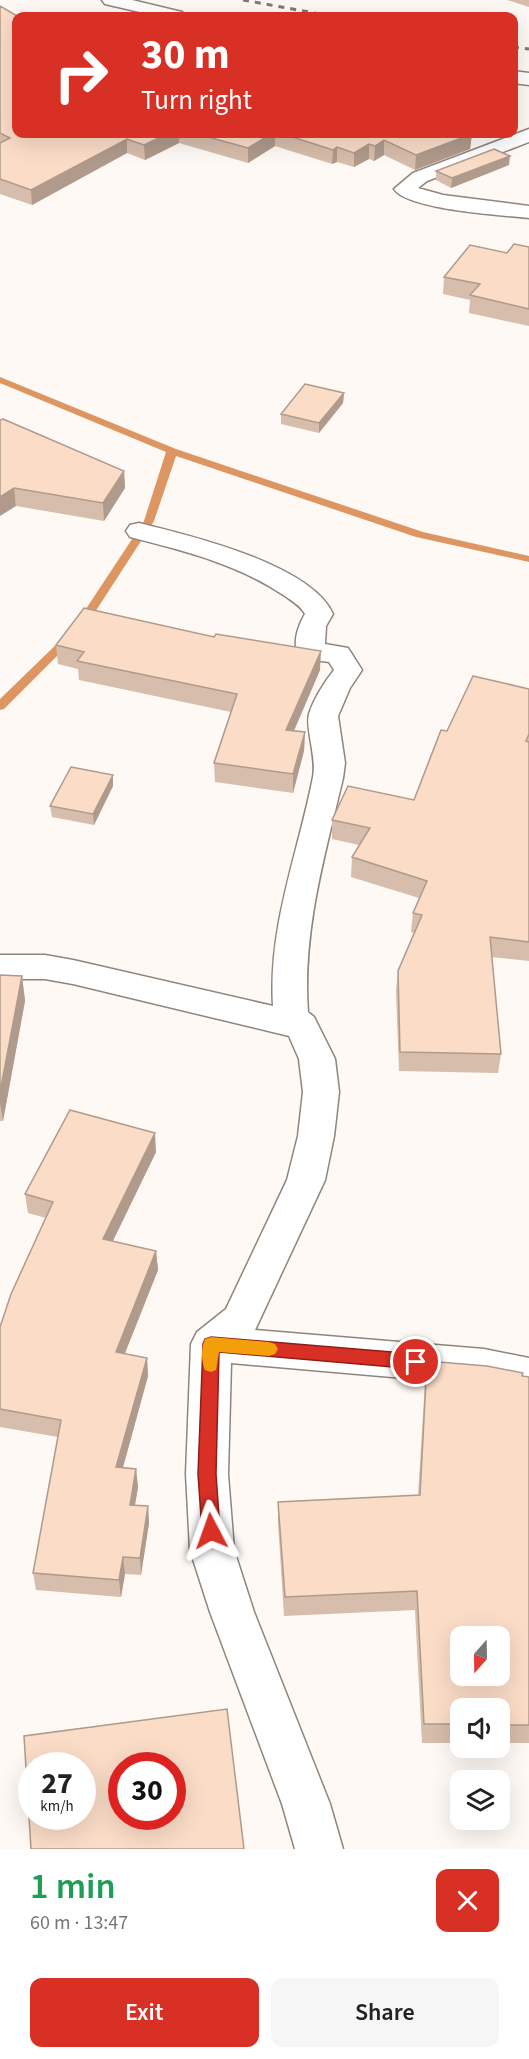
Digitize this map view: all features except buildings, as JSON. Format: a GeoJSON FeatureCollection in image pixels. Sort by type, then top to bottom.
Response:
{"type":"FeatureCollection","features":[{"type":"Feature","properties":{"kind":"street"},"geometry":{"type":"LineString","coordinates":[[111,0],[160,12]]}},
{"type":"Feature","properties":{"kind":"street"},"geometry":{"type":"LineString","coordinates":[[529,135],[420,177],[404,189],[409,194],[426,198],[529,212]]}},
{"type":"Feature","properties":{"kind":"street"},"geometry":{"type":"LineString","coordinates":[[139,531],[207,549],[282,580],[316,607],[320,614],[312,626],[310,652],[338,654],[348,670],[336,687],[323,716],[330,763],[328,778],[292,937],[288,996],[291,1018],[302,1026],[317,1059],[321,1092],[316,1136],[306,1180],[240,1321],[211,1344],[207,1474],[212,1550],[232,1612],[306,1804],[319,1849]]}},
{"type":"Feature","properties":{"kind":"street"},"geometry":{"type":"LineString","coordinates":[[0,967],[45,967],[73,972],[302,1026]]}},
{"type":"Feature","properties":{"kind":"street"},"geometry":{"type":"LineString","coordinates":[[211,1344],[484,1367],[529,1376]]}},
{"type":"Feature","properties":{"kind":"waterway"},"geometry":{"type":"LineString","coordinates":[[0,380],[172,451]]}},
{"type":"Feature","properties":{"kind":"waterway"},"geometry":{"type":"LineString","coordinates":[[82,624],[149,521],[172,451]]}},
{"type":"Feature","properties":{"kind":"waterway"},"geometry":{"type":"LineString","coordinates":[[172,451],[420,535],[529,559]]}},
{"type":"Feature","properties":{"kind":"waterway"},"geometry":{"type":"LineString","coordinates":[[0,706],[69,638]]}},
{"type":"Feature","properties":{"kind":"railway"},"geometry":{"type":"LineString","coordinates":[[243,0],[309,12]]}},
{"type":"Feature","properties":{"kind":"railway"},"geometry":{"type":"LineString","coordinates":[[518,48],[529,49]]}},
{"type":"Feature","properties":{"kind":"slow traffic"},"geometry":{"type":"LineString","coordinates":[[211,1365],[211,1344],[269,1349]]}},
{"type":"Feature","properties":{"kind":"route"},"geometry":{"type":"LineString","coordinates":[[211,1531],[207,1474],[211,1344],[416,1362]]}}]}
